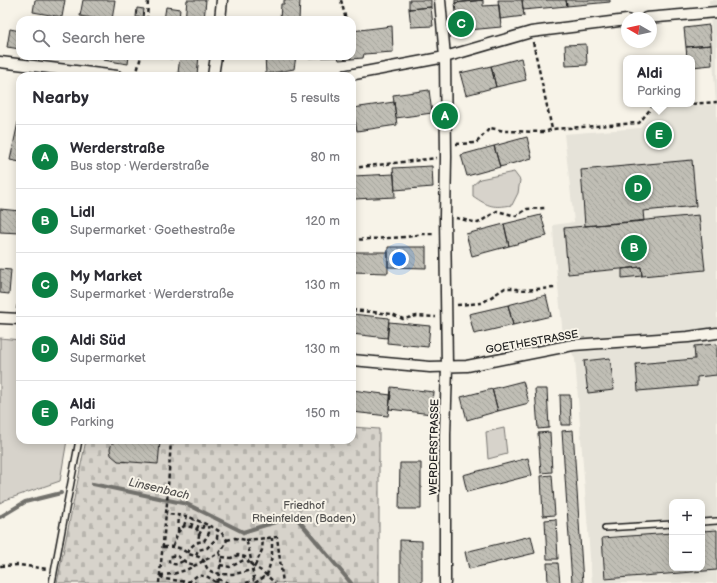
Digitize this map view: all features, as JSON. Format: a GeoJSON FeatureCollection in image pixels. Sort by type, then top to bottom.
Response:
{"type":"FeatureCollection","features":[{"type":"Feature","properties":{"kind":"street"},"geometry":{"type":"LineString","coordinates":[[220,16],[222,0]]}},
{"type":"Feature","properties":{"kind":"street","name":"WERDERSTRASSE"},"geometry":{"type":"LineString","coordinates":[[440,0],[444,57],[446,157],[445,234],[447,367],[445,435],[445,583]]}},
{"type":"Feature","properties":{"kind":"street"},"geometry":{"type":"LineString","coordinates":[[657,17],[717,12]]}},
{"type":"Feature","properties":{"kind":"street"},"geometry":{"type":"LineString","coordinates":[[356,74],[444,57],[531,32],[621,21]]}},
{"type":"Feature","properties":{"kind":"street"},"geometry":{"type":"LineString","coordinates":[[214,72],[215,60]]}},
{"type":"Feature","properties":{"kind":"street"},"geometry":{"type":"LineString","coordinates":[[0,62],[84,72]]}},
{"type":"Feature","properties":{"kind":"street"},"geometry":{"type":"LineString","coordinates":[[0,318],[16,319]]}},
{"type":"Feature","properties":{"kind":"street","name":"GOETHESTRASSE"},"geometry":{"type":"LineString","coordinates":[[356,360],[409,366],[467,366],[573,345],[688,337],[717,333]]}},
{"type":"Feature","properties":{"kind":"lane"},"geometry":{"type":"LineString","coordinates":[[52,583],[78,444]]}},
{"type":"Feature","properties":{"kind":"lane"},"geometry":{"type":"LineString","coordinates":[[705,522],[717,521]]}},
{"type":"Feature","properties":{"kind":"lane"},"geometry":{"type":"LineString","coordinates":[[605,528],[669,524]]}},
{"type":"Feature","properties":{"kind":"path"},"geometry":{"type":"LineString","coordinates":[[147,16],[148,0]]}},
{"type":"Feature","properties":{"kind":"path"},"geometry":{"type":"LineString","coordinates":[[341,0],[345,16]]}},
{"type":"Feature","properties":{"kind":"path"},"geometry":{"type":"LineString","coordinates":[[531,32],[552,129]]}},
{"type":"Feature","properties":{"kind":"path"},"geometry":{"type":"LineString","coordinates":[[137,72],[140,60]]}},
{"type":"Feature","properties":{"kind":"path"},"geometry":{"type":"LineString","coordinates":[[695,104],[717,102]]}},
{"type":"Feature","properties":{"kind":"path"},"geometry":{"type":"LineString","coordinates":[[456,144],[476,143],[490,128],[511,132],[545,132],[552,129],[639,123],[652,107]]}},
{"type":"Feature","properties":{"kind":"path"},"geometry":{"type":"LineString","coordinates":[[356,168],[446,157]]}},
{"type":"Feature","properties":{"kind":"path"},"geometry":{"type":"LineString","coordinates":[[456,218],[478,222],[497,211],[516,216],[527,209],[545,208]]}},
{"type":"Feature","properties":{"kind":"path"},"geometry":{"type":"LineString","coordinates":[[356,240],[407,237],[424,234],[445,234]]}},
{"type":"Feature","properties":{"kind":"path"},"geometry":{"type":"LineString","coordinates":[[463,305],[482,303],[505,288],[520,290],[555,288]]}},
{"type":"Feature","properties":{"kind":"path"},"geometry":{"type":"LineString","coordinates":[[356,310],[392,314],[403,319],[417,316],[446,317]]}},
{"type":"Feature","properties":{"kind":"path"},"geometry":{"type":"LineString","coordinates":[[159,583],[168,496],[171,444]]}},
{"type":"Feature","properties":{"kind":"path"},"geometry":{"type":"LineString","coordinates":[[166,514],[187,516],[200,521],[221,532],[227,540]]}},
{"type":"Feature","properties":{"kind":"path"},"geometry":{"type":"LineString","coordinates":[[173,546],[178,532],[179,515]]}},
{"type":"Feature","properties":{"kind":"path"},"geometry":{"type":"LineString","coordinates":[[178,532],[184,526],[187,516]]}},
{"type":"Feature","properties":{"kind":"path"},"geometry":{"type":"LineString","coordinates":[[191,527],[194,519]]}},
{"type":"Feature","properties":{"kind":"path"},"geometry":{"type":"LineString","coordinates":[[199,535],[197,530],[200,521]]}},
{"type":"Feature","properties":{"kind":"path"},"geometry":{"type":"LineString","coordinates":[[198,542],[204,523]]}},
{"type":"Feature","properties":{"kind":"path"},"geometry":{"type":"LineString","coordinates":[[188,554],[192,546],[198,542],[204,541],[209,533],[208,525]]}},
{"type":"Feature","properties":{"kind":"path"},"geometry":{"type":"LineString","coordinates":[[184,526],[197,530]]}},
{"type":"Feature","properties":{"kind":"path"},"geometry":{"type":"LineString","coordinates":[[196,555],[198,550],[207,548],[217,538],[218,530]]}},
{"type":"Feature","properties":{"kind":"path"},"geometry":{"type":"LineString","coordinates":[[160,575],[173,574],[186,570],[220,553],[227,540],[235,538],[246,540],[277,537],[283,583]]}},
{"type":"Feature","properties":{"kind":"path"},"geometry":{"type":"LineString","coordinates":[[254,566],[262,550],[263,538]]}},
{"type":"Feature","properties":{"kind":"path"},"geometry":{"type":"LineString","coordinates":[[246,583],[254,582],[267,575],[272,557],[272,538]]}},
{"type":"Feature","properties":{"kind":"path"},"geometry":{"type":"LineString","coordinates":[[246,540],[250,551],[250,564],[254,582]]}},
{"type":"Feature","properties":{"kind":"path"},"geometry":{"type":"LineString","coordinates":[[163,547],[173,546],[188,554],[196,555],[204,561],[205,566],[219,574],[240,573],[252,570]]}},
{"type":"Feature","properties":{"kind":"path"},"geometry":{"type":"LineString","coordinates":[[188,582],[198,575],[208,577],[217,583],[222,557],[220,553]]}},
{"type":"Feature","properties":{"kind":"path"},"geometry":{"type":"LineString","coordinates":[[162,558],[169,558],[174,555],[179,556],[183,561]]}},
{"type":"Feature","properties":{"kind":"path"},"geometry":{"type":"LineString","coordinates":[[222,557],[231,558],[238,555],[244,557],[250,564],[267,575],[275,583]]}},
{"type":"Feature","properties":{"kind":"path"},"geometry":{"type":"LineString","coordinates":[[169,558],[169,562],[172,564],[183,561],[196,565]]}},
{"type":"Feature","properties":{"kind":"path"},"geometry":{"type":"LineString","coordinates":[[220,565],[230,567],[246,559]]}},
{"type":"Feature","properties":{"kind":"path"},"geometry":{"type":"LineString","coordinates":[[0,566],[19,565],[54,571]]}},
{"type":"Feature","properties":{"kind":"path"},"geometry":{"type":"LineString","coordinates":[[160,575],[166,579],[196,583]]}},
{"type":"Feature","properties":{"kind":"path"},"geometry":{"type":"LineString","coordinates":[[218,579],[229,583]]}},
{"type":"Feature","properties":{"kind":"shaded area"},"geometry":{"type":"Polygon","coordinates":[[[709,0],[717,0],[717,583],[592,583],[575,359],[563,335],[554,247],[553,225],[574,222],[564,134],[640,128],[652,109],[695,107],[695,106],[716,104],[709,0]]]}},
{"type":"Feature","properties":{"kind":"green space"},"geometry":{"type":"Polygon","coordinates":[[[514,172],[520,180],[518,193],[512,205],[491,206],[473,196],[473,185],[480,179],[514,172]]]}},
{"type":"Feature","properties":{"kind":"green space"},"geometry":{"type":"Polygon","coordinates":[[[0,338],[16,340],[16,444],[66,444],[60,481],[0,503],[0,338]]]}},
{"type":"Feature","properties":{"kind":"green space","name":"Friedhof Rheinfelden (Baden)"},"geometry":{"type":"Polygon","coordinates":[[[356,427],[379,429],[379,583],[57,583],[85,444],[356,444],[356,427]]]}},
{"type":"Feature","properties":{"kind":"green space"},"geometry":{"type":"Polygon","coordinates":[[[504,428],[507,454],[488,459],[486,432],[504,428]]]}},
{"type":"Feature","properties":{"kind":"building"},"geometry":{"type":"Polygon","coordinates":[[[35,0],[65,0],[62,16],[33,12],[35,0]]]}},
{"type":"Feature","properties":{"kind":"building"},"geometry":{"type":"Polygon","coordinates":[[[83,0],[115,0],[113,16],[80,16],[83,0]]]}},
{"type":"Feature","properties":{"kind":"building"},"geometry":{"type":"Polygon","coordinates":[[[187,0],[206,0],[204,16],[185,16],[187,0]]]}},
{"type":"Feature","properties":{"kind":"building"},"geometry":{"type":"Polygon","coordinates":[[[284,0],[300,0],[299,16],[280,16],[281,4],[284,4],[284,0]]]}},
{"type":"Feature","properties":{"kind":"building"},"geometry":{"type":"Polygon","coordinates":[[[409,0],[431,0],[431,7],[409,9],[409,0]]]}},
{"type":"Feature","properties":{"kind":"building"},"geometry":{"type":"Polygon","coordinates":[[[455,0],[483,0],[455,3],[455,0]]]}},
{"type":"Feature","properties":{"kind":"building"},"geometry":{"type":"Polygon","coordinates":[[[483,0],[483,6],[499,5],[501,27],[458,31],[455,3],[483,0]]]}},
{"type":"Feature","properties":{"kind":"building"},"geometry":{"type":"Polygon","coordinates":[[[498,0],[522,0],[524,16],[500,19],[498,0]]]}},
{"type":"Feature","properties":{"kind":"building"},"geometry":{"type":"Polygon","coordinates":[[[522,0],[566,0],[567,6],[523,10],[522,0]]]}},
{"type":"Feature","properties":{"kind":"building"},"geometry":{"type":"Polygon","coordinates":[[[566,0],[610,0],[610,2],[567,6],[566,0]]]}},
{"type":"Feature","properties":{"kind":"building"},"geometry":{"type":"Polygon","coordinates":[[[166,7],[180,9],[179,16],[165,16],[166,7]]]}},
{"type":"Feature","properties":{"kind":"building"},"geometry":{"type":"Polygon","coordinates":[[[431,7],[433,26],[411,27],[409,9],[431,7]]]}},
{"type":"Feature","properties":{"kind":"building"},"geometry":{"type":"Polygon","coordinates":[[[137,8],[144,9],[143,16],[136,16],[137,8]]]}},
{"type":"Feature","properties":{"kind":"building"},"geometry":{"type":"Polygon","coordinates":[[[709,25],[711,45],[686,47],[684,28],[709,25]]]}},
{"type":"Feature","properties":{"kind":"building"},"geometry":{"type":"Polygon","coordinates":[[[392,26],[393,52],[364,54],[363,58],[356,59],[356,30],[392,26]]]}},
{"type":"Feature","properties":{"kind":"building"},"geometry":{"type":"Polygon","coordinates":[[[10,29],[16,30],[16,48],[7,47],[10,29]]]}},
{"type":"Feature","properties":{"kind":"building"},"geometry":{"type":"Polygon","coordinates":[[[586,44],[587,65],[566,66],[565,45],[586,44]]]}},
{"type":"Feature","properties":{"kind":"building"},"geometry":{"type":"Polygon","coordinates":[[[711,45],[712,65],[695,67],[695,55],[687,55],[686,47],[711,45]]]}},
{"type":"Feature","properties":{"kind":"building"},"geometry":{"type":"Polygon","coordinates":[[[521,58],[526,80],[496,87],[491,66],[521,58]]]}},
{"type":"Feature","properties":{"kind":"building"},"geometry":{"type":"Polygon","coordinates":[[[103,60],[128,60],[128,64],[103,60]]]}},
{"type":"Feature","properties":{"kind":"building"},"geometry":{"type":"Polygon","coordinates":[[[180,60],[199,60],[197,72],[178,72],[180,60]]]}},
{"type":"Feature","properties":{"kind":"building"},"geometry":{"type":"Polygon","coordinates":[[[265,60],[295,60],[294,69],[277,72],[266,72],[265,60]]]}},
{"type":"Feature","properties":{"kind":"building"},"geometry":{"type":"Polygon","coordinates":[[[491,66],[496,87],[466,95],[460,73],[491,66]]]}},
{"type":"Feature","properties":{"kind":"building"},"geometry":{"type":"Polygon","coordinates":[[[429,90],[432,113],[396,118],[393,95],[429,90]]]}},
{"type":"Feature","properties":{"kind":"building"},"geometry":{"type":"Polygon","coordinates":[[[394,102],[397,125],[357,131],[356,108],[394,102]]]}},
{"type":"Feature","properties":{"kind":"building"},"geometry":{"type":"Polygon","coordinates":[[[16,132],[16,161],[10,160],[16,132]]]}},
{"type":"Feature","properties":{"kind":"building"},"geometry":{"type":"Polygon","coordinates":[[[527,137],[532,158],[500,167],[494,146],[527,137]]]}},
{"type":"Feature","properties":{"kind":"building"},"geometry":{"type":"Polygon","coordinates":[[[494,146],[500,167],[467,176],[461,155],[494,146]]]}},
{"type":"Feature","properties":{"kind":"building"},"geometry":{"type":"Polygon","coordinates":[[[692,160],[696,206],[643,211],[644,221],[585,226],[581,170],[692,160]]]}},
{"type":"Feature","properties":{"kind":"building"},"geometry":{"type":"Polygon","coordinates":[[[432,166],[433,187],[395,190],[393,168],[432,166]]]}},
{"type":"Feature","properties":{"kind":"building"},"geometry":{"type":"Polygon","coordinates":[[[394,174],[395,197],[356,199],[356,176],[394,174]]]}},
{"type":"Feature","properties":{"kind":"building"},"geometry":{"type":"Polygon","coordinates":[[[0,209],[16,211],[16,233],[0,232],[0,209]]]}},
{"type":"Feature","properties":{"kind":"building"},"geometry":{"type":"Polygon","coordinates":[[[541,215],[547,236],[509,246],[504,224],[541,215]]]}},
{"type":"Feature","properties":{"kind":"building"},"geometry":{"type":"Polygon","coordinates":[[[699,215],[705,270],[642,276],[641,267],[568,274],[564,228],[699,215]]]}},
{"type":"Feature","properties":{"kind":"building"},"geometry":{"type":"Polygon","coordinates":[[[504,224],[509,246],[472,256],[466,234],[504,224]]]}},
{"type":"Feature","properties":{"kind":"building"},"geometry":{"type":"Polygon","coordinates":[[[388,247],[426,247],[426,268],[388,267],[388,247]]]}},
{"type":"Feature","properties":{"kind":"building"},"geometry":{"type":"Polygon","coordinates":[[[356,252],[388,252],[388,273],[356,272],[356,252]]]}},
{"type":"Feature","properties":{"kind":"building"},"geometry":{"type":"Polygon","coordinates":[[[641,267],[642,276],[622,278],[622,269],[641,267]]]}},
{"type":"Feature","properties":{"kind":"building"},"geometry":{"type":"Polygon","coordinates":[[[0,269],[11,270],[9,294],[0,293],[0,269]]]}},
{"type":"Feature","properties":{"kind":"building"},"geometry":{"type":"Polygon","coordinates":[[[546,295],[551,316],[513,325],[508,305],[546,295]]]}},
{"type":"Feature","properties":{"kind":"building"},"geometry":{"type":"Polygon","coordinates":[[[508,305],[513,325],[474,334],[469,314],[508,305]]]}},
{"type":"Feature","properties":{"kind":"building"},"geometry":{"type":"Polygon","coordinates":[[[356,314],[389,318],[387,338],[356,334],[356,314]]]}},
{"type":"Feature","properties":{"kind":"building"},"geometry":{"type":"Polygon","coordinates":[[[389,322],[430,326],[428,347],[387,343],[389,322]]]}},
{"type":"Feature","properties":{"kind":"building"},"geometry":{"type":"Polygon","coordinates":[[[717,344],[717,375],[697,377],[697,386],[638,391],[636,364],[695,359],[694,346],[717,344]]]}},
{"type":"Feature","properties":{"kind":"building"},"geometry":{"type":"Polygon","coordinates":[[[610,358],[614,390],[588,393],[584,361],[610,358]]]}},
{"type":"Feature","properties":{"kind":"building"},"geometry":{"type":"Polygon","coordinates":[[[523,381],[529,403],[498,411],[492,389],[523,381]]]}},
{"type":"Feature","properties":{"kind":"building"},"geometry":{"type":"Polygon","coordinates":[[[391,387],[434,392],[432,414],[389,409],[391,387]]]}},
{"type":"Feature","properties":{"kind":"building"},"geometry":{"type":"Polygon","coordinates":[[[492,389],[498,411],[467,420],[461,397],[492,389]]]}},
{"type":"Feature","properties":{"kind":"building"},"geometry":{"type":"Polygon","coordinates":[[[535,389],[547,389],[549,428],[538,429],[535,389]]]}},
{"type":"Feature","properties":{"kind":"building"},"geometry":{"type":"Polygon","coordinates":[[[356,391],[391,395],[388,416],[356,412],[356,391]]]}},
{"type":"Feature","properties":{"kind":"building"},"geometry":{"type":"Polygon","coordinates":[[[560,395],[570,395],[571,425],[561,425],[560,395]]]}},
{"type":"Feature","properties":{"kind":"building"},"geometry":{"type":"Polygon","coordinates":[[[573,430],[583,583],[572,583],[562,431],[573,430]]]}},
{"type":"Feature","properties":{"kind":"building"},"geometry":{"type":"Polygon","coordinates":[[[550,432],[552,472],[541,473],[538,433],[550,432]]]}},
{"type":"Feature","properties":{"kind":"building"},"geometry":{"type":"Polygon","coordinates":[[[112,444],[160,444],[158,464],[118,461],[111,455],[110,449],[112,444]]]}},
{"type":"Feature","properties":{"kind":"building"},"geometry":{"type":"Polygon","coordinates":[[[528,458],[532,475],[467,492],[463,475],[528,458]]]}},
{"type":"Feature","properties":{"kind":"building"},"geometry":{"type":"Polygon","coordinates":[[[400,463],[421,463],[421,509],[399,509],[400,463]]]}},
{"type":"Feature","properties":{"kind":"building"},"geometry":{"type":"Polygon","coordinates":[[[552,475],[555,515],[543,516],[541,476],[552,475]]]}},
{"type":"Feature","properties":{"kind":"building"},"geometry":{"type":"Polygon","coordinates":[[[556,519],[558,559],[547,559],[545,520],[556,519]]]}},
{"type":"Feature","properties":{"kind":"building"},"geometry":{"type":"Polygon","coordinates":[[[717,530],[717,570],[705,571],[705,531],[717,530]]]}},
{"type":"Feature","properties":{"kind":"building"},"geometry":{"type":"Polygon","coordinates":[[[669,533],[669,571],[705,571],[605,579],[602,538],[669,533]]]}},
{"type":"Feature","properties":{"kind":"building"},"geometry":{"type":"Polygon","coordinates":[[[531,536],[535,553],[469,569],[465,552],[531,536]]]}},
{"type":"Feature","properties":{"kind":"building"},"geometry":{"type":"Polygon","coordinates":[[[400,540],[422,541],[422,583],[400,583],[400,540]]]}},
{"type":"Feature","properties":{"kind":"building"},"geometry":{"type":"Polygon","coordinates":[[[547,563],[558,563],[560,583],[548,583],[547,563]]]}},
{"type":"Feature","properties":{"kind":"waterway","name":"Linsenbach"},"geometry":{"type":"LineString","coordinates":[[93,484],[187,504],[243,532],[295,516],[351,583]]}},
{"type":"Feature","properties":{"kind":"waterway"},"geometry":{"type":"LineString","coordinates":[[0,517],[25,502],[61,493]]}},
{"type":"Feature","properties":{"kind":"place","name":"My Market"},"geometry":{"type":"Point","coordinates":[461,24]}},
{"type":"Feature","properties":{"kind":"place","name":"Werderstraße"},"geometry":{"type":"Point","coordinates":[445,116]}},
{"type":"Feature","properties":{"kind":"place","name":"Aldi"},"geometry":{"type":"Point","coordinates":[659,135]}},
{"type":"Feature","properties":{"kind":"place","name":"Aldi Süd"},"geometry":{"type":"Point","coordinates":[638,188]}},
{"type":"Feature","properties":{"kind":"place","name":"Lidl"},"geometry":{"type":"Point","coordinates":[634,248]}}]}
